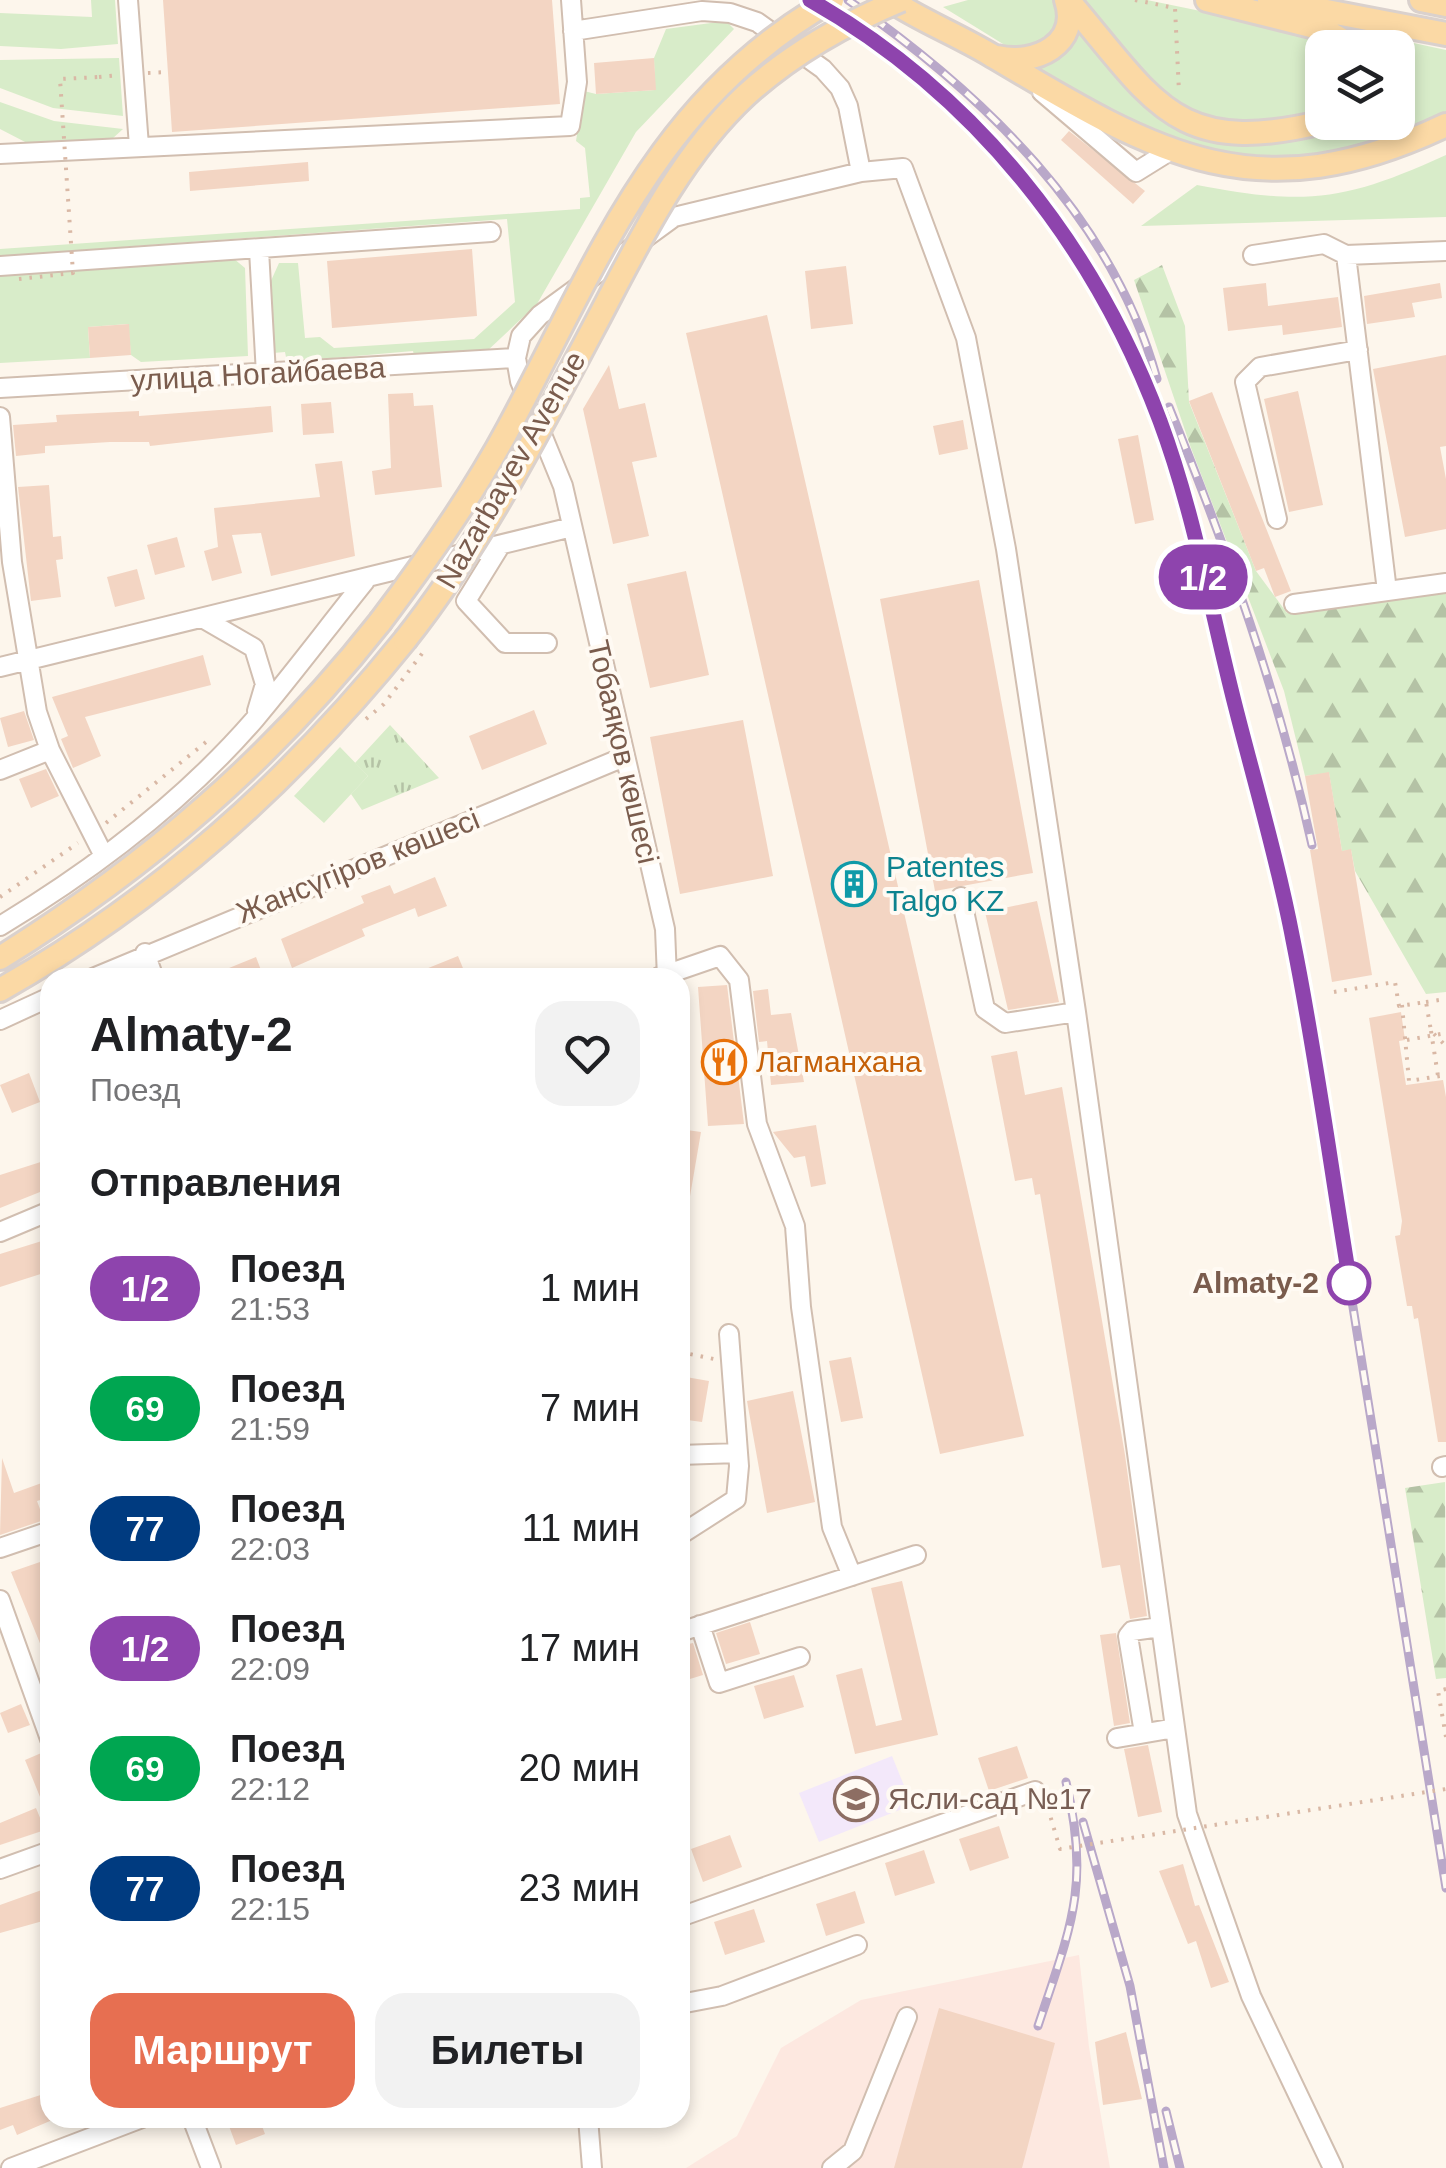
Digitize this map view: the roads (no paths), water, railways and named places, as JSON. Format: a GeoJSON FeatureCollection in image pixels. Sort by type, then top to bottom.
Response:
{"type":"FeatureCollection","features":[{"type":"Feature","properties":{"kind":"main road","name":"Nazarbayev Avenue"},"geometry":{"type":"LineString","coordinates":[[0,958],[97,896],[203,812],[306,712],[380,622],[478,480],[620,216],[658,156],[730,72],[782,30],[832,0]]}},
{"type":"Feature","properties":{"kind":"main road"},"geometry":{"type":"LineString","coordinates":[[990,54],[1023,59],[1050,51],[1066,32],[1070,16],[1067,0]]}},
{"type":"Feature","properties":{"kind":"main road"},"geometry":{"type":"LineString","coordinates":[[1067,0],[1158,104],[1180,118],[1217,132],[1246,136],[1305,125]]}},
{"type":"Feature","properties":{"kind":"main road"},"geometry":{"type":"LineString","coordinates":[[1207,0],[1326,30]]}},
{"type":"Feature","properties":{"kind":"main road"},"geometry":{"type":"LineString","coordinates":[[1269,0],[1446,34]]}},
{"type":"Feature","properties":{"kind":"main road"},"geometry":{"type":"LineString","coordinates":[[1421,0],[1446,5]]}},
{"type":"Feature","properties":{"kind":"main road","name":"Nazarbayev Avenue"},"geometry":{"type":"LineString","coordinates":[[0,990],[110,923],[186,866],[297,763],[413,644],[493,513],[629,260],[709,136],[747,94],[789,62],[897,2],[1118,126],[1172,149],[1234,167],[1281,172],[1371,157],[1446,125]]}},
{"type":"Feature","properties":{"kind":"street"},"geometry":{"type":"LineString","coordinates":[[128,0],[139,146]]}},
{"type":"Feature","properties":{"kind":"street"},"geometry":{"type":"LineString","coordinates":[[0,154],[570,126],[577,82],[571,0]]}},
{"type":"Feature","properties":{"kind":"street"},"geometry":{"type":"LineString","coordinates":[[573,32],[702,11],[730,13],[756,22],[822,68],[840,88],[848,106],[861,172]]}},
{"type":"Feature","properties":{"kind":"street"},"geometry":{"type":"LineString","coordinates":[[1024,75],[1136,172],[1172,149]]}},
{"type":"Feature","properties":{"kind":"street"},"geometry":{"type":"LineString","coordinates":[[516,358],[521,336],[540,315],[674,217],[861,172],[903,168],[966,338],[1006,550],[1076,1012],[1187,1814],[1251,1996],[1333,2168]]}},
{"type":"Feature","properties":{"kind":"street"},"geometry":{"type":"LineString","coordinates":[[0,266],[491,232]]}},
{"type":"Feature","properties":{"kind":"street"},"geometry":{"type":"LineString","coordinates":[[1253,254],[1324,244],[1346,256],[1446,251]]}},
{"type":"Feature","properties":{"kind":"street"},"geometry":{"type":"LineString","coordinates":[[259,250],[266,374]]}},
{"type":"Feature","properties":{"kind":"street"},"geometry":{"type":"LineString","coordinates":[[1346,256],[1388,591]]}},
{"type":"Feature","properties":{"kind":"street"},"geometry":{"type":"LineString","coordinates":[[1277,519],[1245,382],[1260,367],[1358,350]]}},
{"type":"Feature","properties":{"kind":"street","name":"улица Ногайбаева"},"geometry":{"type":"LineString","coordinates":[[0,388],[516,358]]}},
{"type":"Feature","properties":{"kind":"street","name":"Тобаяқов көшесі"},"geometry":{"type":"LineString","coordinates":[[516,358],[520,381],[563,486],[665,929],[665,968]]}},
{"type":"Feature","properties":{"kind":"street"},"geometry":{"type":"LineString","coordinates":[[0,417],[6,563],[31,660],[37,712],[50,750],[104,856]]}},
{"type":"Feature","properties":{"kind":"street"},"geometry":{"type":"LineString","coordinates":[[0,667],[365,581],[572,527]]}},
{"type":"Feature","properties":{"kind":"street"},"geometry":{"type":"LineString","coordinates":[[500,546],[466,601],[504,642],[547,643]]}},
{"type":"Feature","properties":{"kind":"street"},"geometry":{"type":"LineString","coordinates":[[0,926],[104,856],[198,776],[254,719],[365,581]]}},
{"type":"Feature","properties":{"kind":"street"},"geometry":{"type":"LineString","coordinates":[[1294,604],[1446,583]]}},
{"type":"Feature","properties":{"kind":"street"},"geometry":{"type":"LineString","coordinates":[[203,619],[254,648],[265,684],[254,719]]}},
{"type":"Feature","properties":{"kind":"street"},"geometry":{"type":"LineString","coordinates":[[0,770],[50,750]]}},
{"type":"Feature","properties":{"kind":"street","name":"Жансүгіров көшесі"},"geometry":{"type":"LineString","coordinates":[[114,968],[624,756]]}},
{"type":"Feature","properties":{"kind":"street"},"geometry":{"type":"LineString","coordinates":[[961,897],[984,1009],[1005,1023],[1076,1012]]}},
{"type":"Feature","properties":{"kind":"street"},"geometry":{"type":"LineString","coordinates":[[145,953],[150,968]]}},
{"type":"Feature","properties":{"kind":"street"},"geometry":{"type":"LineString","coordinates":[[687,968],[720,956],[739,980],[757,1124],[787,1194],[795,1226],[801,1306],[832,1527],[852,1576]]}},
{"type":"Feature","properties":{"kind":"street"},"geometry":{"type":"LineString","coordinates":[[0,1020],[40,1002]]}},
{"type":"Feature","properties":{"kind":"street"},"geometry":{"type":"LineString","coordinates":[[0,1232],[40,1216]]}},
{"type":"Feature","properties":{"kind":"street"},"geometry":{"type":"LineString","coordinates":[[690,1528],[736,1498],[738,1453],[729,1334]]}},
{"type":"Feature","properties":{"kind":"street"},"geometry":{"type":"LineString","coordinates":[[690,1455],[738,1453]]}},
{"type":"Feature","properties":{"kind":"street"},"geometry":{"type":"LineString","coordinates":[[0,1548],[40,1534]]}},
{"type":"Feature","properties":{"kind":"street"},"geometry":{"type":"LineString","coordinates":[[690,1628],[916,1555]]}},
{"type":"Feature","properties":{"kind":"street"},"geometry":{"type":"LineString","coordinates":[[0,1600],[40,1711]]}},
{"type":"Feature","properties":{"kind":"street"},"geometry":{"type":"LineString","coordinates":[[700,1625],[719,1683],[800,1657]]}},
{"type":"Feature","properties":{"kind":"street"},"geometry":{"type":"LineString","coordinates":[[1144,1733],[1128,1636],[1132,1631],[1160,1627]]}},
{"type":"Feature","properties":{"kind":"street"},"geometry":{"type":"LineString","coordinates":[[1117,1738],[1175,1728]]}},
{"type":"Feature","properties":{"kind":"street"},"geometry":{"type":"LineString","coordinates":[[690,1913],[1035,1791]]}},
{"type":"Feature","properties":{"kind":"street"},"geometry":{"type":"LineString","coordinates":[[0,1869],[40,1854]]}},
{"type":"Feature","properties":{"kind":"street"},"geometry":{"type":"LineString","coordinates":[[690,2002],[722,1996],[786,1968],[856,1945]]}},
{"type":"Feature","properties":{"kind":"street"},"geometry":{"type":"LineString","coordinates":[[832,2168],[853,2151],[907,2017]]}},
{"type":"Feature","properties":{"kind":"street"},"geometry":{"type":"LineString","coordinates":[[12,2168],[116,2128]]}},
{"type":"Feature","properties":{"kind":"street"},"geometry":{"type":"LineString","coordinates":[[196,2128],[210,2168]]}},
{"type":"Feature","properties":{"kind":"street"},"geometry":{"type":"LineString","coordinates":[[589,2128],[592,2168]]}},
{"type":"Feature","properties":{"kind":"railway"},"geometry":{"type":"LineString","coordinates":[[810,0],[877,43],[938,92],[992,146],[1041,206],[1084,269],[1121,337],[1180,483],[1295,945],[1446,1888]]}},
{"type":"Feature","properties":{"kind":"railway"},"geometry":{"type":"LineString","coordinates":[[848,0],[946,76],[1036,163],[1109,264],[1136,320],[1157,379]]}},
{"type":"Feature","properties":{"kind":"railway"},"geometry":{"type":"LineString","coordinates":[[1169,407],[1250,623],[1284,733],[1312,845]]}},
{"type":"Feature","properties":{"kind":"railway"},"geometry":{"type":"LineString","coordinates":[[1038,2026],[1068,1934],[1077,1879],[1077,1850],[1066,1782]]}},
{"type":"Feature","properties":{"kind":"railway"},"geometry":{"type":"LineString","coordinates":[[1083,1822],[1130,1986],[1164,2168]]}},
{"type":"Feature","properties":{"kind":"railway"},"geometry":{"type":"LineString","coordinates":[[1166,2111],[1180,2168]]}},
{"type":"Feature","properties":{"kind":"train","name":"1/2"},"geometry":{"type":"LineString","coordinates":[[810,0],[890,50],[943,93],[998,151],[1068,240],[1100,291],[1138,367],[1180,483],[1286,904],[1350,1283]]}},
{"type":"Feature","properties":{"kind":"place","name":"Patentes Talgo KZ"},"geometry":{"type":"Point","coordinates":[854,884]}},
{"type":"Feature","properties":{"kind":"place","name":"Лагманхана"},"geometry":{"type":"Point","coordinates":[724,1062]}},
{"type":"Feature","properties":{"kind":"place","name":"Almaty-2"},"geometry":{"type":"Point","coordinates":[1349,1283]}},
{"type":"Feature","properties":{"kind":"place","name":"Ясли-сад №17"},"geometry":{"type":"Point","coordinates":[856,1799]}}]}
